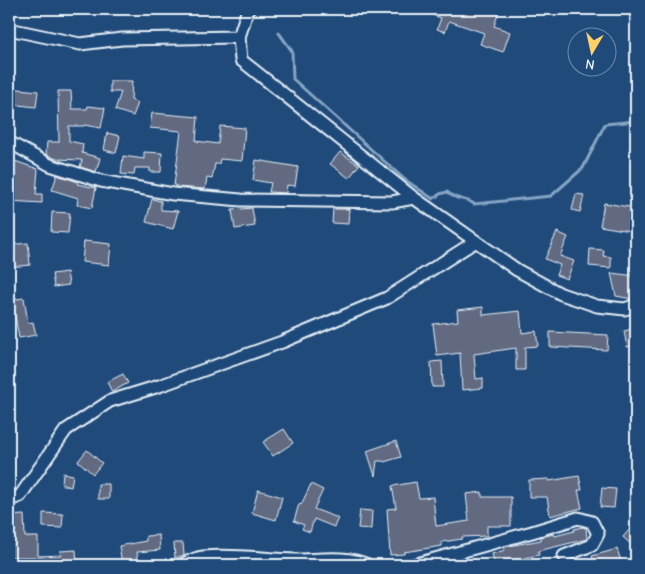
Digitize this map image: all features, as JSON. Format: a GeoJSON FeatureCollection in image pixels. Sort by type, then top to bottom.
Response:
{"type":"FeatureCollection","features":[{"type":"Feature","properties":{"kind":"street"},"geometry":{"type":"LineString","coordinates":[[248,9],[239,37],[241,60],[414,198],[517,270],[561,294],[597,306],[625,309],[636,305]]}},
{"type":"Feature","properties":{"kind":"street"},"geometry":{"type":"LineString","coordinates":[[9,29],[80,44],[122,39],[239,37]]}},
{"type":"Feature","properties":{"kind":"street"},"geometry":{"type":"LineString","coordinates":[[9,142],[59,168],[101,181],[173,194],[241,200],[392,202],[414,198]]}},
{"type":"Feature","properties":{"kind":"street"},"geometry":{"type":"LineString","coordinates":[[9,500],[20,496],[66,430],[110,401],[159,386],[282,342],[387,298],[476,241]]}},
{"type":"Feature","properties":{"kind":"street"},"geometry":{"type":"LineString","coordinates":[[412,565],[578,518],[592,522],[598,534],[592,545],[564,556]]}},
{"type":"Feature","properties":{"kind":"street"},"geometry":{"type":"LineString","coordinates":[[182,565],[190,560],[213,557],[297,560],[333,559],[368,565]]}},
{"type":"Feature","properties":{"kind":"building"},"geometry":{"type":"Polygon","coordinates":[[[418,9],[500,9],[494,26],[510,32],[503,52],[480,44],[484,33],[449,21],[445,32],[437,29],[441,18],[418,9]]]}},
{"type":"Feature","properties":{"kind":"building"},"geometry":{"type":"Polygon","coordinates":[[[110,81],[132,81],[131,100],[138,103],[133,116],[115,110],[121,92],[110,92],[110,81]]]}},
{"type":"Feature","properties":{"kind":"building"},"geometry":{"type":"Polygon","coordinates":[[[9,88],[38,91],[36,107],[9,104],[9,88]]]}},
{"type":"Feature","properties":{"kind":"building"},"geometry":{"type":"Polygon","coordinates":[[[58,91],[71,91],[72,109],[87,109],[88,106],[105,108],[101,128],[84,125],[69,126],[69,141],[83,144],[82,153],[100,158],[96,172],[80,167],[82,160],[56,159],[46,154],[47,142],[59,142],[58,91]]]}},
{"type":"Feature","properties":{"kind":"building"},"geometry":{"type":"Polygon","coordinates":[[[152,113],[198,117],[196,141],[218,144],[220,126],[245,128],[242,161],[220,159],[219,164],[215,164],[212,179],[207,178],[205,189],[176,187],[174,185],[181,131],[150,128],[152,113]]]}},
{"type":"Feature","properties":{"kind":"building"},"geometry":{"type":"Polygon","coordinates":[[[107,133],[120,136],[116,153],[104,150],[107,133]]]}},
{"type":"Feature","properties":{"kind":"building"},"geometry":{"type":"Polygon","coordinates":[[[144,152],[162,153],[161,172],[150,172],[150,168],[135,168],[134,175],[121,174],[123,156],[144,159],[144,152]]]}},
{"type":"Feature","properties":{"kind":"building"},"geometry":{"type":"Polygon","coordinates":[[[340,152],[359,165],[349,178],[330,164],[340,152]]]}},
{"type":"Feature","properties":{"kind":"building"},"geometry":{"type":"Polygon","coordinates":[[[9,159],[38,169],[36,194],[42,194],[42,203],[9,201],[9,159]]]}},
{"type":"Feature","properties":{"kind":"building"},"geometry":{"type":"Polygon","coordinates":[[[256,160],[298,167],[295,186],[287,185],[286,193],[269,192],[271,183],[253,180],[256,160]]]}},
{"type":"Feature","properties":{"kind":"building"},"geometry":{"type":"Polygon","coordinates":[[[57,175],[78,182],[77,184],[96,188],[92,208],[77,205],[78,198],[52,190],[57,175]]]}},
{"type":"Feature","properties":{"kind":"building"},"geometry":{"type":"Polygon","coordinates":[[[576,194],[584,195],[580,212],[572,210],[576,194]]]}},
{"type":"Feature","properties":{"kind":"building"},"geometry":{"type":"Polygon","coordinates":[[[152,199],[161,201],[161,210],[178,211],[173,229],[146,222],[152,199]]]}},
{"type":"Feature","properties":{"kind":"building"},"geometry":{"type":"Polygon","coordinates":[[[604,203],[636,208],[636,232],[600,226],[604,203]]]}},
{"type":"Feature","properties":{"kind":"building"},"geometry":{"type":"Polygon","coordinates":[[[252,208],[255,226],[235,229],[232,210],[252,208]]]}},
{"type":"Feature","properties":{"kind":"building"},"geometry":{"type":"Polygon","coordinates":[[[333,209],[349,209],[348,224],[332,223],[333,209]]]}},
{"type":"Feature","properties":{"kind":"building"},"geometry":{"type":"Polygon","coordinates":[[[52,212],[70,213],[68,233],[51,232],[52,212]]]}},
{"type":"Feature","properties":{"kind":"building"},"geometry":{"type":"Polygon","coordinates":[[[557,232],[568,237],[560,256],[574,261],[567,279],[556,275],[560,265],[545,259],[557,232]]]}},
{"type":"Feature","properties":{"kind":"building"},"geometry":{"type":"Polygon","coordinates":[[[84,241],[111,244],[109,265],[82,262],[84,241]]]}},
{"type":"Feature","properties":{"kind":"building"},"geometry":{"type":"Polygon","coordinates":[[[28,243],[30,265],[9,267],[9,245],[28,243]]]}},
{"type":"Feature","properties":{"kind":"building"},"geometry":{"type":"Polygon","coordinates":[[[590,249],[604,250],[603,256],[611,257],[611,268],[589,266],[590,249]]]}},
{"type":"Feature","properties":{"kind":"building"},"geometry":{"type":"Polygon","coordinates":[[[67,272],[69,285],[54,287],[52,274],[67,272]]]}},
{"type":"Feature","properties":{"kind":"building"},"geometry":{"type":"Polygon","coordinates":[[[611,273],[636,276],[636,298],[616,296],[611,273]]]}},
{"type":"Feature","properties":{"kind":"building"},"geometry":{"type":"Polygon","coordinates":[[[24,298],[28,323],[33,322],[36,335],[19,338],[14,311],[11,311],[9,300],[24,298]]]}},
{"type":"Feature","properties":{"kind":"building"},"geometry":{"type":"Polygon","coordinates":[[[483,307],[483,315],[520,311],[522,333],[536,331],[538,346],[525,347],[525,370],[516,370],[516,348],[474,354],[476,379],[483,378],[483,388],[462,390],[460,353],[437,356],[433,324],[458,321],[457,310],[483,307]]]}},
{"type":"Feature","properties":{"kind":"building"},"geometry":{"type":"Polygon","coordinates":[[[636,328],[636,345],[627,347],[624,331],[636,328]]]}},
{"type":"Feature","properties":{"kind":"building"},"geometry":{"type":"Polygon","coordinates":[[[550,332],[608,335],[607,350],[550,347],[550,332]]]}},
{"type":"Feature","properties":{"kind":"building"},"geometry":{"type":"Polygon","coordinates":[[[442,361],[443,387],[432,387],[431,362],[442,361]]]}},
{"type":"Feature","properties":{"kind":"building"},"geometry":{"type":"Polygon","coordinates":[[[123,374],[128,383],[112,392],[107,382],[123,374]]]}},
{"type":"Feature","properties":{"kind":"building"},"geometry":{"type":"Polygon","coordinates":[[[284,429],[293,443],[273,456],[263,442],[284,429]]]}},
{"type":"Feature","properties":{"kind":"building"},"geometry":{"type":"Polygon","coordinates":[[[396,441],[401,457],[384,462],[377,461],[375,476],[367,451],[396,441]]]}},
{"type":"Feature","properties":{"kind":"building"},"geometry":{"type":"Polygon","coordinates":[[[87,450],[102,463],[93,474],[78,461],[87,450]]]}},
{"type":"Feature","properties":{"kind":"building"},"geometry":{"type":"Polygon","coordinates":[[[63,473],[73,475],[71,487],[62,485],[63,473]]]}},
{"type":"Feature","properties":{"kind":"building"},"geometry":{"type":"Polygon","coordinates":[[[579,476],[582,490],[578,490],[582,508],[550,516],[547,497],[529,497],[529,480],[549,479],[549,481],[579,476]]]}},
{"type":"Feature","properties":{"kind":"building"},"geometry":{"type":"Polygon","coordinates":[[[416,482],[419,498],[433,497],[436,526],[469,521],[466,494],[482,492],[482,497],[511,497],[511,526],[487,526],[487,536],[462,537],[462,539],[442,542],[442,546],[390,555],[387,509],[396,508],[392,486],[416,482]]]}},
{"type":"Feature","properties":{"kind":"building"},"geometry":{"type":"Polygon","coordinates":[[[98,484],[109,484],[109,499],[98,499],[98,484]]]}},
{"type":"Feature","properties":{"kind":"building"},"geometry":{"type":"Polygon","coordinates":[[[311,484],[323,490],[314,509],[338,518],[334,527],[314,519],[310,532],[302,529],[304,525],[294,521],[299,504],[301,505],[311,484]]]}},
{"type":"Feature","properties":{"kind":"building"},"geometry":{"type":"Polygon","coordinates":[[[602,488],[616,489],[614,508],[600,507],[602,488]]]}},
{"type":"Feature","properties":{"kind":"building"},"geometry":{"type":"Polygon","coordinates":[[[258,490],[282,497],[276,520],[252,513],[258,490]]]}},
{"type":"Feature","properties":{"kind":"building"},"geometry":{"type":"Polygon","coordinates":[[[360,510],[372,511],[371,529],[358,528],[360,510]]]}},
{"type":"Feature","properties":{"kind":"building"},"geometry":{"type":"Polygon","coordinates":[[[43,513],[63,514],[62,528],[43,527],[43,513]]]}},
{"type":"Feature","properties":{"kind":"building"},"geometry":{"type":"Polygon","coordinates":[[[24,515],[25,537],[38,537],[38,556],[61,555],[60,551],[76,550],[77,564],[35,565],[35,557],[9,557],[9,516],[24,515]]]}},
{"type":"Feature","properties":{"kind":"building"},"geometry":{"type":"Polygon","coordinates":[[[636,522],[636,549],[623,537],[636,522]]]}},
{"type":"Feature","properties":{"kind":"building"},"geometry":{"type":"Polygon","coordinates":[[[582,527],[586,528],[587,539],[538,551],[539,555],[506,562],[507,565],[495,565],[492,554],[505,550],[504,547],[541,540],[541,537],[554,534],[555,536],[582,527]]]}},
{"type":"Feature","properties":{"kind":"building"},"geometry":{"type":"Polygon","coordinates":[[[159,535],[160,550],[137,552],[138,560],[122,563],[119,546],[146,541],[146,536],[159,535]]]}},
{"type":"Feature","properties":{"kind":"building"},"geometry":{"type":"Polygon","coordinates":[[[174,543],[183,543],[184,555],[175,558],[174,543]]]}},
{"type":"Feature","properties":{"kind":"building"},"geometry":{"type":"Polygon","coordinates":[[[617,549],[621,561],[606,565],[595,565],[592,556],[617,549]]]}},
{"type":"Feature","properties":{"kind":"waterway"},"geometry":{"type":"LineString","coordinates":[[279,33],[292,51],[293,79],[404,179],[433,199],[447,192],[474,204],[551,196],[583,168],[605,124],[636,121]]}}]}
